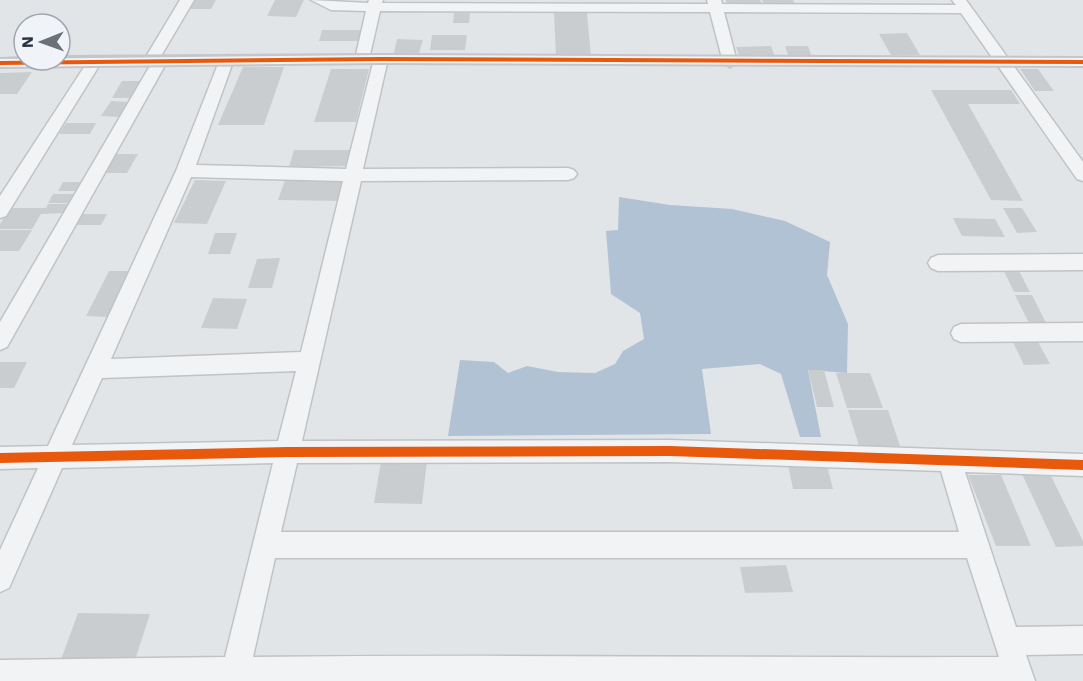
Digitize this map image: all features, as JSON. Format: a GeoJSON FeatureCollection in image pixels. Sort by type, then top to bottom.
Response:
{"type":"FeatureCollection","features":[{"type":"Feature","properties":{"kind":"street"},"geometry":{"type":"LineString","coordinates":[[0,341],[187,0]]}},
{"type":"Feature","properties":{"kind":"street"},"geometry":{"type":"LineString","coordinates":[[318,0],[331,6],[375,3],[962,4],[1083,175]]}},
{"type":"Feature","properties":{"kind":"street"},"geometry":{"type":"LineString","coordinates":[[234,675],[353,175],[371,59],[375,3]]}},
{"type":"Feature","properties":{"kind":"street"},"geometry":{"type":"LineString","coordinates":[[715,4],[730,62]]}},
{"type":"Feature","properties":{"kind":"street"},"geometry":{"type":"LineString","coordinates":[[0,579],[5,555],[55,458],[184,171],[227,59]]}},
{"type":"Feature","properties":{"kind":"street"},"geometry":{"type":"LineString","coordinates":[[0,63],[227,59],[1083,62]]}},
{"type":"Feature","properties":{"kind":"street"},"geometry":{"type":"LineString","coordinates":[[0,211],[95,60]]}},
{"type":"Feature","properties":{"kind":"street"},"geometry":{"type":"LineString","coordinates":[[184,171],[353,175],[568,174]]}},
{"type":"Feature","properties":{"kind":"street"},"geometry":{"type":"LineString","coordinates":[[938,263],[1083,262]]}},
{"type":"Feature","properties":{"kind":"street"},"geometry":{"type":"LineString","coordinates":[[961,333],[1083,332]]}},
{"type":"Feature","properties":{"kind":"street"},"geometry":{"type":"LineString","coordinates":[[95,369],[308,361]]}},
{"type":"Feature","properties":{"kind":"street"},"geometry":{"type":"LineString","coordinates":[[0,458],[286,452],[670,452],[1083,465]]}},
{"type":"Feature","properties":{"kind":"street"},"geometry":{"type":"LineString","coordinates":[[0,674],[1020,676],[950,461]]}},
{"type":"Feature","properties":{"kind":"street"},"geometry":{"type":"LineString","coordinates":[[265,545],[976,545]]}},
{"type":"Feature","properties":{"kind":"street"},"geometry":{"type":"LineString","coordinates":[[1008,641],[1083,640]]}},
{"type":"Feature","properties":{"kind":"water"},"geometry":{"type":"Polygon","coordinates":[[[619,197],[670,205],[732,209],[785,221],[830,242],[827,275],[848,324],[847,373],[808,370],[821,437],[800,437],[781,374],[760,364],[702,369],[711,434],[448,436],[460,360],[494,362],[508,373],[527,366],[558,372],[595,373],[615,364],[623,351],[644,339],[640,313],[611,294],[606,231],[618,230],[619,197]]]}},
{"type":"Feature","properties":{"kind":"building"},"geometry":{"type":"Polygon","coordinates":[[[192,0],[216,0],[211,9],[187,9],[192,0]]]}},
{"type":"Feature","properties":{"kind":"building"},"geometry":{"type":"Polygon","coordinates":[[[275,0],[304,0],[296,17],[267,16],[275,0]]]}},
{"type":"Feature","properties":{"kind":"building"},"geometry":{"type":"Polygon","coordinates":[[[726,0],[760,0],[762,4],[727,4],[726,0]]]}},
{"type":"Feature","properties":{"kind":"building"},"geometry":{"type":"Polygon","coordinates":[[[762,0],[793,0],[795,5],[764,5],[762,0]]]}},
{"type":"Feature","properties":{"kind":"building"},"geometry":{"type":"Polygon","coordinates":[[[454,13],[470,13],[469,23],[453,23],[454,13]]]}},
{"type":"Feature","properties":{"kind":"building"},"geometry":{"type":"Polygon","coordinates":[[[554,13],[587,13],[591,57],[556,57],[554,13]]]}},
{"type":"Feature","properties":{"kind":"building"},"geometry":{"type":"Polygon","coordinates":[[[322,30],[361,30],[359,41],[319,41],[322,30]]]}},
{"type":"Feature","properties":{"kind":"building"},"geometry":{"type":"Polygon","coordinates":[[[907,33],[920,55],[891,55],[879,34],[907,33]]]}},
{"type":"Feature","properties":{"kind":"building"},"geometry":{"type":"Polygon","coordinates":[[[432,35],[467,35],[465,50],[430,50],[432,35]]]}},
{"type":"Feature","properties":{"kind":"building"},"geometry":{"type":"Polygon","coordinates":[[[397,39],[423,40],[419,53],[394,53],[397,39]]]}},
{"type":"Feature","properties":{"kind":"building"},"geometry":{"type":"Polygon","coordinates":[[[771,46],[775,57],[740,58],[736,47],[771,46]]]}},
{"type":"Feature","properties":{"kind":"building"},"geometry":{"type":"Polygon","coordinates":[[[785,46],[808,46],[811,55],[788,55],[785,46]]]}},
{"type":"Feature","properties":{"kind":"building"},"geometry":{"type":"Polygon","coordinates":[[[243,67],[284,67],[264,125],[218,125],[243,67]]]}},
{"type":"Feature","properties":{"kind":"building"},"geometry":{"type":"Polygon","coordinates":[[[331,69],[369,69],[356,122],[314,122],[331,69]]]}},
{"type":"Feature","properties":{"kind":"building"},"geometry":{"type":"Polygon","coordinates":[[[1020,69],[1038,69],[1054,91],[1035,91],[1020,69]]]}},
{"type":"Feature","properties":{"kind":"building"},"geometry":{"type":"Polygon","coordinates":[[[32,72],[17,94],[0,94],[0,73],[32,72]]]}},
{"type":"Feature","properties":{"kind":"building"},"geometry":{"type":"Polygon","coordinates":[[[122,81],[140,81],[131,98],[112,98],[122,81]]]}},
{"type":"Feature","properties":{"kind":"building"},"geometry":{"type":"Polygon","coordinates":[[[931,90],[1011,90],[1020,104],[968,104],[1023,201],[991,200],[931,90]]]}},
{"type":"Feature","properties":{"kind":"building"},"geometry":{"type":"Polygon","coordinates":[[[111,101],[130,102],[121,117],[101,116],[111,101]]]}},
{"type":"Feature","properties":{"kind":"building"},"geometry":{"type":"Polygon","coordinates":[[[66,123],[96,123],[90,134],[59,134],[66,123]]]}},
{"type":"Feature","properties":{"kind":"building"},"geometry":{"type":"Polygon","coordinates":[[[294,150],[353,150],[349,166],[289,167],[294,150]]]}},
{"type":"Feature","properties":{"kind":"building"},"geometry":{"type":"Polygon","coordinates":[[[113,154],[138,154],[127,173],[102,173],[113,154]]]}},
{"type":"Feature","properties":{"kind":"building"},"geometry":{"type":"Polygon","coordinates":[[[286,177],[346,178],[340,201],[278,200],[286,177]]]}},
{"type":"Feature","properties":{"kind":"building"},"geometry":{"type":"Polygon","coordinates":[[[195,180],[226,181],[207,224],[174,223],[195,180]]]}},
{"type":"Feature","properties":{"kind":"building"},"geometry":{"type":"Polygon","coordinates":[[[63,182],[86,182],[81,191],[58,191],[63,182]]]}},
{"type":"Feature","properties":{"kind":"building"},"geometry":{"type":"Polygon","coordinates":[[[53,194],[78,194],[73,203],[48,203],[53,194]]]}},
{"type":"Feature","properties":{"kind":"building"},"geometry":{"type":"Polygon","coordinates":[[[48,204],[71,204],[65,213],[41,214],[32,229],[0,229],[0,224],[10,208],[46,208],[48,204]]]}},
{"type":"Feature","properties":{"kind":"building"},"geometry":{"type":"Polygon","coordinates":[[[1003,208],[1022,208],[1037,232],[1017,233],[1003,208]]]}},
{"type":"Feature","properties":{"kind":"building"},"geometry":{"type":"Polygon","coordinates":[[[79,214],[107,214],[101,225],[73,225],[79,214]]]}},
{"type":"Feature","properties":{"kind":"building"},"geometry":{"type":"Polygon","coordinates":[[[953,218],[995,219],[1005,237],[962,236],[953,218]]]}},
{"type":"Feature","properties":{"kind":"building"},"geometry":{"type":"Polygon","coordinates":[[[0,230],[32,230],[19,251],[0,251],[0,230]]]}},
{"type":"Feature","properties":{"kind":"building"},"geometry":{"type":"Polygon","coordinates":[[[215,233],[237,233],[230,254],[208,254],[215,233]]]}},
{"type":"Feature","properties":{"kind":"building"},"geometry":{"type":"Polygon","coordinates":[[[280,258],[272,288],[248,288],[257,259],[280,258]]]}},
{"type":"Feature","properties":{"kind":"building"},"geometry":{"type":"Polygon","coordinates":[[[1002,267],[1017,267],[1030,292],[1014,292],[1002,267]]]}},
{"type":"Feature","properties":{"kind":"building"},"geometry":{"type":"Polygon","coordinates":[[[109,271],[130,271],[108,317],[86,316],[109,271]]]}},
{"type":"Feature","properties":{"kind":"building"},"geometry":{"type":"Polygon","coordinates":[[[1015,295],[1032,295],[1046,323],[1029,323],[1015,295]]]}},
{"type":"Feature","properties":{"kind":"building"},"geometry":{"type":"Polygon","coordinates":[[[213,298],[247,299],[237,329],[201,328],[213,298]]]}},
{"type":"Feature","properties":{"kind":"building"},"geometry":{"type":"Polygon","coordinates":[[[1013,342],[1038,342],[1050,364],[1024,365],[1013,342]]]}},
{"type":"Feature","properties":{"kind":"building"},"geometry":{"type":"Polygon","coordinates":[[[0,362],[27,362],[14,388],[0,388],[0,362]]]}},
{"type":"Feature","properties":{"kind":"building"},"geometry":{"type":"Polygon","coordinates":[[[808,370],[824,370],[834,407],[817,407],[808,370]]]}},
{"type":"Feature","properties":{"kind":"building"},"geometry":{"type":"Polygon","coordinates":[[[836,373],[870,373],[883,408],[847,408],[836,373]]]}},
{"type":"Feature","properties":{"kind":"building"},"geometry":{"type":"Polygon","coordinates":[[[848,410],[888,410],[900,446],[859,446],[848,410]]]}},
{"type":"Feature","properties":{"kind":"building"},"geometry":{"type":"Polygon","coordinates":[[[787,460],[826,461],[833,489],[793,489],[787,460]]]}},
{"type":"Feature","properties":{"kind":"building"},"geometry":{"type":"Polygon","coordinates":[[[381,461],[427,461],[422,504],[374,503],[381,461]]]}},
{"type":"Feature","properties":{"kind":"building"},"geometry":{"type":"Polygon","coordinates":[[[1022,474],[1050,474],[1083,541],[1083,546],[1056,547],[1022,474]]]}},
{"type":"Feature","properties":{"kind":"building"},"geometry":{"type":"Polygon","coordinates":[[[968,475],[1001,475],[1031,546],[996,546],[968,475]]]}},
{"type":"Feature","properties":{"kind":"building"},"geometry":{"type":"Polygon","coordinates":[[[786,565],[793,592],[745,593],[740,567],[786,565]]]}},
{"type":"Feature","properties":{"kind":"building"},"geometry":{"type":"Polygon","coordinates":[[[78,613],[150,614],[133,666],[59,665],[78,613]]]}},
{"type":"Feature","properties":{"kind":"cycle path"},"geometry":{"type":"LineString","coordinates":[[0,63],[381,59],[1083,62]]}},
{"type":"Feature","properties":{"kind":"cycle path"},"geometry":{"type":"LineString","coordinates":[[0,458],[287,452],[670,451],[1083,465]]}}]}
